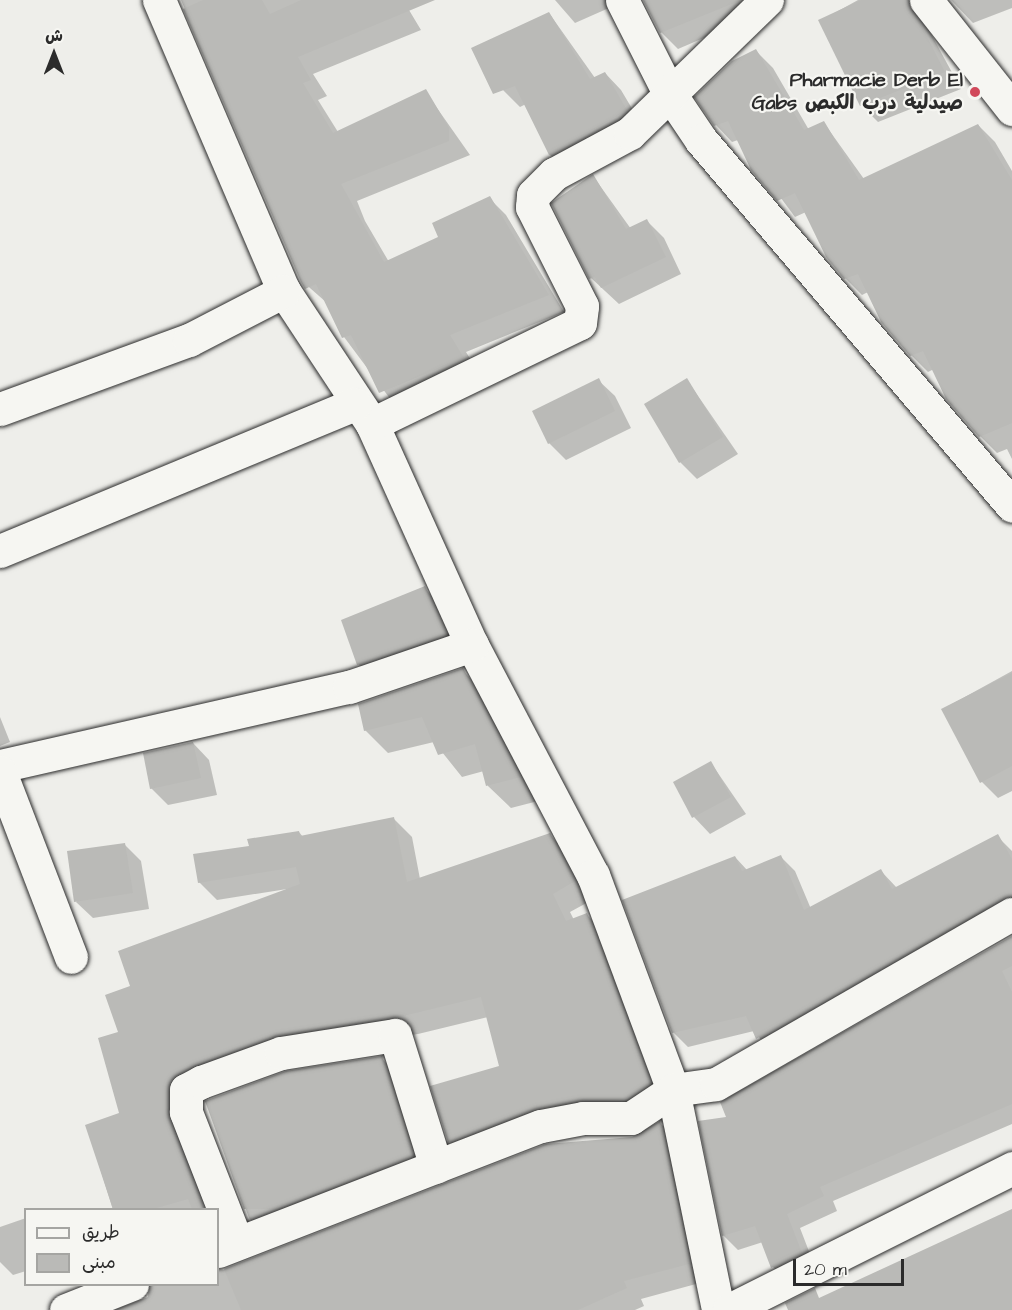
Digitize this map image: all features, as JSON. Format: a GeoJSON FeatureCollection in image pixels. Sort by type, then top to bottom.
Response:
{"type":"FeatureCollection","features":[{"type":"Feature","properties":{"kind":"street"},"geometry":{"type":"LineString","coordinates":[[159,0],[284,291],[364,414],[472,645],[593,875],[673,1090],[718,1310]]}},
{"type":"Feature","properties":{"kind":"street"},"geometry":{"type":"LineString","coordinates":[[622,0],[668,91],[701,140],[1012,505]]}},
{"type":"Feature","properties":{"kind":"street"},"geometry":{"type":"LineString","coordinates":[[0,551],[364,414],[580,323],[582,306],[532,207],[533,195],[554,174],[630,134],[668,91],[767,0]]}},
{"type":"Feature","properties":{"kind":"street"},"geometry":{"type":"LineString","coordinates":[[926,0],[1012,109]]}},
{"type":"Feature","properties":{"kind":"street"},"geometry":{"type":"LineString","coordinates":[[0,409],[189,340],[284,291]]}},
{"type":"Feature","properties":{"kind":"street"},"geometry":{"type":"LineString","coordinates":[[0,766],[349,687],[472,645]]}},
{"type":"Feature","properties":{"kind":"street"},"geometry":{"type":"LineString","coordinates":[[0,772],[71,957]]}},
{"type":"Feature","properties":{"kind":"street"},"geometry":{"type":"LineString","coordinates":[[219,1221],[227,1247],[541,1126],[583,1118],[631,1118],[673,1090],[716,1084],[1012,914]]}},
{"type":"Feature","properties":{"kind":"street"},"geometry":{"type":"LineString","coordinates":[[215,1208],[186,1112],[186,1090],[201,1082],[281,1053],[395,1035],[436,1167]]}},
{"type":"Feature","properties":{"kind":"street"},"geometry":{"type":"LineString","coordinates":[[729,1310],[1012,1168]]}},
{"type":"Feature","properties":{"kind":"street"},"geometry":{"type":"LineString","coordinates":[[66,1310],[127,1286]]}},
{"type":"Feature","properties":{"kind":"building"},"geometry":{"type":"Polygon","coordinates":[[[203,0],[262,0],[270,14],[301,0],[435,0],[298,57],[311,80],[303,83],[333,133],[426,89],[449,128],[449,141],[341,184],[384,262],[438,237],[432,223],[490,196],[549,295],[450,335],[464,358],[379,393],[351,335],[342,338],[316,284],[305,289],[301,282],[183,9],[203,0]]]}},
{"type":"Feature","properties":{"kind":"building"},"geometry":{"type":"Polygon","coordinates":[[[643,0],[739,0],[739,1],[660,33],[643,0]]]}},
{"type":"Feature","properties":{"kind":"building"},"geometry":{"type":"Polygon","coordinates":[[[861,0],[908,0],[945,72],[860,106],[818,20],[861,0]]]}},
{"type":"Feature","properties":{"kind":"building"},"geometry":{"type":"Polygon","coordinates":[[[549,12],[590,79],[605,72],[627,110],[549,155],[515,86],[493,94],[471,48],[549,12]]]}},
{"type":"Feature","properties":{"kind":"building"},"geometry":{"type":"Polygon","coordinates":[[[756,49],[804,130],[824,121],[859,180],[978,124],[1012,180],[1012,423],[979,437],[946,399],[923,351],[910,356],[881,322],[858,274],[844,279],[826,257],[795,193],[777,201],[751,170],[728,121],[714,126],[694,97],[732,61],[756,49]]]}},
{"type":"Feature","properties":{"kind":"building"},"geometry":{"type":"Polygon","coordinates":[[[593,174],[626,229],[647,219],[666,257],[601,288],[595,277],[589,279],[551,203],[593,174]]]}},
{"type":"Feature","properties":{"kind":"building"},"geometry":{"type":"Polygon","coordinates":[[[599,378],[615,411],[548,444],[532,411],[599,378]]]}},
{"type":"Feature","properties":{"kind":"building"},"geometry":{"type":"Polygon","coordinates":[[[687,378],[723,437],[679,463],[644,404],[687,378]]]}},
{"type":"Feature","properties":{"kind":"building"},"geometry":{"type":"Polygon","coordinates":[[[425,586],[446,634],[357,665],[341,620],[425,586]]]}},
{"type":"Feature","properties":{"kind":"building"},"geometry":{"type":"Polygon","coordinates":[[[463,668],[520,777],[486,786],[475,744],[438,755],[422,717],[364,731],[358,704],[463,668]]]}},
{"type":"Feature","properties":{"kind":"building"},"geometry":{"type":"Polygon","coordinates":[[[1012,673],[1012,766],[980,783],[941,709],[1012,673]]]}},
{"type":"Feature","properties":{"kind":"building"},"geometry":{"type":"Polygon","coordinates":[[[193,742],[201,778],[150,789],[143,753],[193,742]]]}},
{"type":"Feature","properties":{"kind":"building"},"geometry":{"type":"Polygon","coordinates":[[[711,761],[731,797],[692,818],[673,782],[711,761]]]}},
{"type":"Feature","properties":{"kind":"building"},"geometry":{"type":"Polygon","coordinates":[[[394,817],[407,882],[550,833],[575,881],[553,894],[566,921],[587,913],[650,1083],[625,1099],[537,1108],[448,1142],[430,1086],[499,1066],[481,997],[399,1017],[278,1035],[194,1064],[170,1081],[169,1119],[204,1208],[192,1208],[188,1199],[156,1208],[113,1208],[85,1125],[119,1113],[98,1038],[118,1032],[105,995],[130,986],[118,951],[300,884],[296,867],[198,883],[193,854],[249,846],[247,839],[299,831],[300,836],[394,817]]]}},
{"type":"Feature","properties":{"kind":"building"},"geometry":{"type":"Polygon","coordinates":[[[998,834],[1012,859],[1012,895],[756,1039],[746,1016],[672,1033],[622,900],[735,856],[742,871],[781,855],[804,910],[881,869],[892,889],[998,834]]]}},
{"type":"Feature","properties":{"kind":"building"},"geometry":{"type":"Polygon","coordinates":[[[125,843],[133,893],[74,902],[67,851],[125,843]]]}},
{"type":"Feature","properties":{"kind":"building"},"geometry":{"type":"Polygon","coordinates":[[[1012,936],[1012,966],[1002,971],[1012,992],[1012,1104],[820,1187],[824,1196],[787,1214],[802,1253],[771,1268],[755,1226],[722,1236],[698,1121],[726,1117],[720,1102],[1012,936]]]}},
{"type":"Feature","properties":{"kind":"building"},"geometry":{"type":"Polygon","coordinates":[[[382,1056],[413,1156],[273,1209],[244,1209],[205,1101],[286,1071],[382,1056]]]}},
{"type":"Feature","properties":{"kind":"building"},"geometry":{"type":"Polygon","coordinates":[[[660,1121],[689,1264],[624,1281],[627,1288],[578,1310],[241,1310],[224,1269],[546,1144],[632,1137],[660,1121]]]}},
{"type":"Feature","properties":{"kind":"building"},"geometry":{"type":"Polygon","coordinates":[[[1012,1209],[1012,1310],[788,1310],[785,1303],[815,1288],[819,1298],[1012,1209]]]}},
{"type":"Feature","properties":{"kind":"place","name":"Pharmacie Derb El Gabs صيدلية درب الكبص"},"geometry":{"type":"Point","coordinates":[975,92]}}]}
